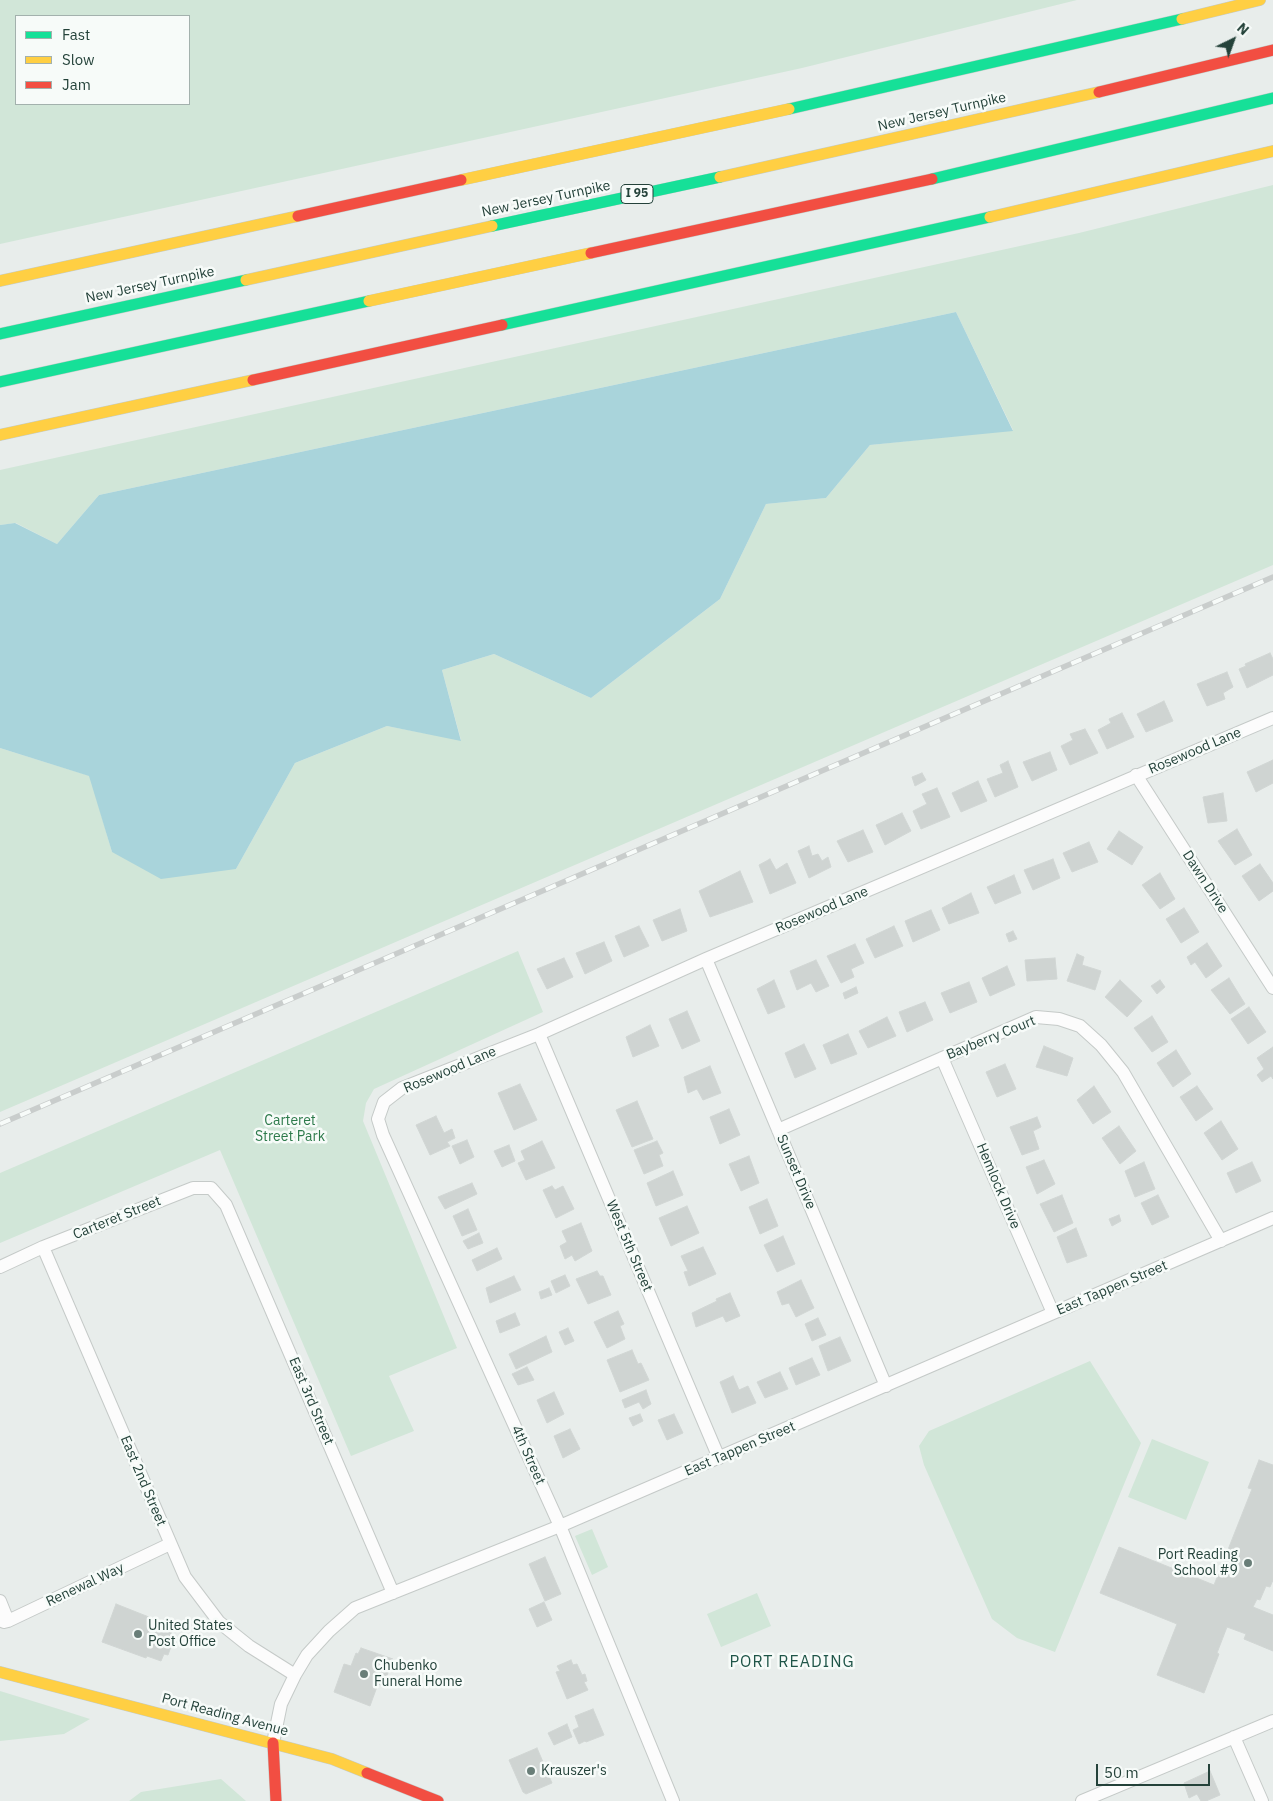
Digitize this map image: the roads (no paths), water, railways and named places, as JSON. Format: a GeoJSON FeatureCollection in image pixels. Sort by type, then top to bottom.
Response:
{"type":"FeatureCollection","features":[{"type":"Feature","properties":{"kind":"main road"},"geometry":{"type":"LineString","coordinates":[[0,281],[898,84],[1260,0]]}},
{"type":"Feature","properties":{"kind":"main road","name":"New Jersey Turnpike"},"geometry":{"type":"LineString","coordinates":[[0,334],[916,134],[1119,88],[1273,50]]}},
{"type":"Feature","properties":{"kind":"main road"},"geometry":{"type":"LineString","coordinates":[[0,382],[921,180],[1121,135],[1273,98]]}},
{"type":"Feature","properties":{"kind":"main road"},"geometry":{"type":"LineString","coordinates":[[0,435],[930,231],[1273,151]]}},
{"type":"Feature","properties":{"kind":"main road","name":"Port Reading Avenue"},"geometry":{"type":"LineString","coordinates":[[0,1672],[332,1759],[438,1801]]}},
{"type":"Feature","properties":{"kind":"main road"},"geometry":{"type":"LineString","coordinates":[[273,1743],[276,1801]]}},
{"type":"Feature","properties":{"kind":"street","name":"Rosewood Lane"},"geometry":{"type":"LineString","coordinates":[[380,1112],[384,1102],[402,1088],[539,1034],[706,959],[1273,718]]}},
{"type":"Feature","properties":{"kind":"street","name":"Dawn Drive"},"geometry":{"type":"LineString","coordinates":[[1136,775],[1273,988]]}},
{"type":"Feature","properties":{"kind":"street","name":"Sunset Drive"},"geometry":{"type":"LineString","coordinates":[[706,959],[886,1386]]}},
{"type":"Feature","properties":{"kind":"street","name":"Bayberry Court"},"geometry":{"type":"LineString","coordinates":[[778,1130],[1036,1017],[1059,1019],[1080,1026],[1101,1045],[1123,1072],[1221,1241]]}},
{"type":"Feature","properties":{"kind":"street","name":"West 5th Street"},"geometry":{"type":"LineString","coordinates":[[539,1034],[719,1458]]}},
{"type":"Feature","properties":{"kind":"street","name":"Hemlock Drive"},"geometry":{"type":"LineString","coordinates":[[942,1058],[1053,1313]]}},
{"type":"Feature","properties":{"kind":"street","name":"4th Street"},"geometry":{"type":"LineString","coordinates":[[380,1112],[378,1119],[383,1135],[560,1526],[673,1801]]}},
{"type":"Feature","properties":{"kind":"street","name":"Carteret Street"},"geometry":{"type":"LineString","coordinates":[[0,1267],[43,1247],[193,1188],[210,1188],[226,1205],[228,1210]]}},
{"type":"Feature","properties":{"kind":"street","name":"East 3rd Street"},"geometry":{"type":"LineString","coordinates":[[228,1210],[393,1593]]}},
{"type":"Feature","properties":{"kind":"street","name":"East Tappen Street"},"geometry":{"type":"LineString","coordinates":[[273,1743],[281,1704],[307,1655],[329,1631],[355,1608],[560,1526],[1273,1218]]}},
{"type":"Feature","properties":{"kind":"street","name":"East 2nd Street"},"geometry":{"type":"LineString","coordinates":[[43,1247],[186,1578],[219,1622],[249,1646],[295,1675]]}},
{"type":"Feature","properties":{"kind":"street","name":"Renewal Way"},"geometry":{"type":"LineString","coordinates":[[4,1620],[170,1544]]}},
{"type":"Feature","properties":{"kind":"street"},"geometry":{"type":"LineString","coordinates":[[0,1601],[4,1620]]}},
{"type":"Feature","properties":{"kind":"street"},"geometry":{"type":"LineString","coordinates":[[1082,1801],[1273,1721]]}},
{"type":"Feature","properties":{"kind":"street"},"geometry":{"type":"LineString","coordinates":[[1234,1738],[1262,1801]]}},
{"type":"Feature","properties":{"kind":"water"},"geometry":{"type":"Polygon","coordinates":[[[956,312],[1013,431],[870,445],[826,498],[766,504],[720,599],[591,698],[494,654],[442,670],[461,741],[387,726],[295,763],[236,869],[161,879],[112,852],[89,776],[0,748],[0,525],[15,523],[57,544],[99,495],[956,312]]]}},
{"type":"Feature","properties":{"kind":"railway"},"geometry":{"type":"LineString","coordinates":[[0,1124],[1273,577]]}},
{"type":"Feature","properties":{"kind":"place","name":"Port Reading School #9"},"geometry":{"type":"Point","coordinates":[1248,1563]}},
{"type":"Feature","properties":{"kind":"place","name":"United States Post Office"},"geometry":{"type":"Point","coordinates":[138,1634]}},
{"type":"Feature","properties":{"kind":"place","name":"Chubenko Funeral Home"},"geometry":{"type":"Point","coordinates":[364,1674]}},
{"type":"Feature","properties":{"kind":"place","name":"Krauszer's"},"geometry":{"type":"Point","coordinates":[531,1771]}},
{"type":"Feature","properties":{"kind":"district","name":"PORT READING"},"geometry":{"type":"Point","coordinates":[792,1662]}},
{"type":"Feature","properties":{"kind":"park label","name":"Carteret Street Park"},"geometry":{"type":"Point","coordinates":[290,1130]}}]}
